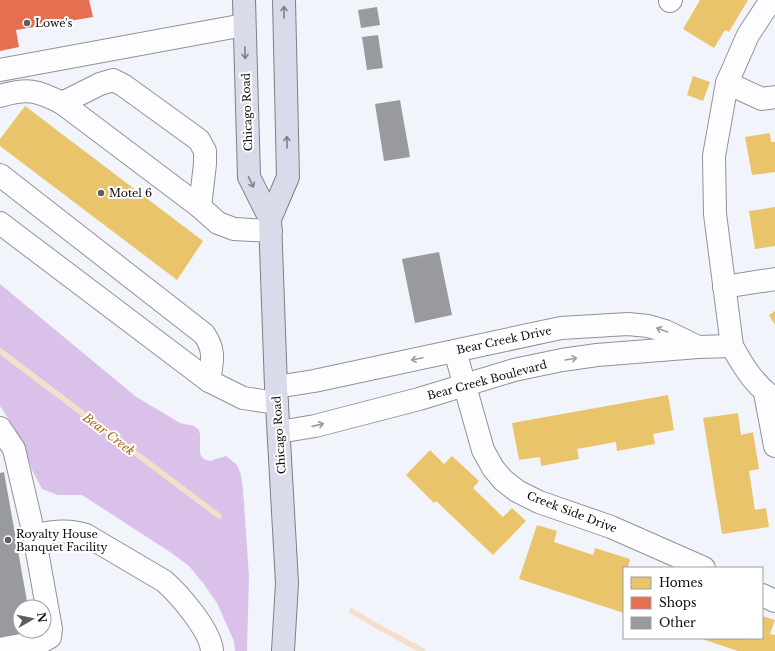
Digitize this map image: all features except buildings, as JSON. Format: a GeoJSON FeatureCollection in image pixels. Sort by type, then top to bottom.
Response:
{"type":"FeatureCollection","features":[{"type":"Feature","properties":{"kind":"main road","name":"Chicago Road"},"geometry":{"type":"LineString","coordinates":[[244,0],[249,177],[270,225],[287,583],[283,651]]}},
{"type":"Feature","properties":{"kind":"main road","name":"Chicago Road"},"geometry":{"type":"LineString","coordinates":[[270,225],[288,177],[284,0]]}},
{"type":"Feature","properties":{"kind":"street"},"geometry":{"type":"LineString","coordinates":[[771,0],[748,34],[728,83],[714,156],[715,214],[732,346],[742,366],[770,396],[775,446]]}},
{"type":"Feature","properties":{"kind":"street"},"geometry":{"type":"LineString","coordinates":[[0,70],[244,25]]}},
{"type":"Feature","properties":{"kind":"street"},"geometry":{"type":"LineString","coordinates":[[62,103],[100,84],[113,80],[123,85],[199,140],[205,151],[200,207]]}},
{"type":"Feature","properties":{"kind":"street"},"geometry":{"type":"LineString","coordinates":[[728,83],[762,99],[775,97]]}},
{"type":"Feature","properties":{"kind":"street"},"geometry":{"type":"LineString","coordinates":[[0,96],[16,91],[34,91],[62,103],[200,207],[218,223],[234,229],[270,225]]}},
{"type":"Feature","properties":{"kind":"street"},"geometry":{"type":"LineString","coordinates":[[0,175],[204,334],[210,343],[213,355],[209,381]]}},
{"type":"Feature","properties":{"kind":"street","name":"Bear Creek Drive"},"geometry":{"type":"LineString","coordinates":[[0,223],[209,381],[243,398],[277,395],[314,381],[561,328],[628,324],[648,326],[665,331],[698,347],[732,346]]}},
{"type":"Feature","properties":{"kind":"street"},"geometry":{"type":"LineString","coordinates":[[724,287],[775,279]]}},
{"type":"Feature","properties":{"kind":"street","name":"Bear Creek Boulevard"},"geometry":{"type":"LineString","coordinates":[[279,432],[315,426],[419,399],[514,370],[562,360],[597,355],[698,347]]}},
{"type":"Feature","properties":{"kind":"street","name":"Creek Side Drive"},"geometry":{"type":"LineString","coordinates":[[455,351],[483,450],[493,468],[508,484],[517,491],[539,502],[611,527],[702,567]]}},
{"type":"Feature","properties":{"kind":"street"},"geometry":{"type":"LineString","coordinates":[[0,428],[34,535],[50,629],[50,637],[43,641],[0,649]]}},
{"type":"Feature","properties":{"kind":"street"},"geometry":{"type":"LineString","coordinates":[[34,535],[62,530],[74,531],[86,535],[164,581],[172,588],[192,612],[210,640],[212,651]]}},
{"type":"Feature","properties":{"kind":"street"},"geometry":{"type":"LineString","coordinates":[[763,595],[775,601]]}},
{"type":"Feature","properties":{"kind":"shaded area"},"geometry":{"type":"Polygon","coordinates":[[[0,284],[135,396],[180,423],[194,426],[199,430],[200,452],[204,459],[210,461],[226,456],[237,465],[241,475],[243,489],[249,577],[247,651],[235,651],[234,641],[217,603],[189,566],[82,495],[58,495],[42,489],[32,470],[25,448],[0,406],[0,284]]]}},
{"type":"Feature","properties":{"kind":"waterway","name":"Bear Creek"},"geometry":{"type":"LineString","coordinates":[[0,351],[219,516]]}},
{"type":"Feature","properties":{"kind":"waterway","name":"Bear Creek"},"geometry":{"type":"LineString","coordinates":[[352,611],[423,651]]}},
{"type":"Feature","properties":{"kind":"place","name":"Lowe's"},"geometry":{"type":"Point","coordinates":[27,23]}},
{"type":"Feature","properties":{"kind":"place","name":"Motel 6"},"geometry":{"type":"Point","coordinates":[101,193]}},
{"type":"Feature","properties":{"kind":"place","name":"Royalty House Banquet Facility"},"geometry":{"type":"Point","coordinates":[8,540]}}]}
